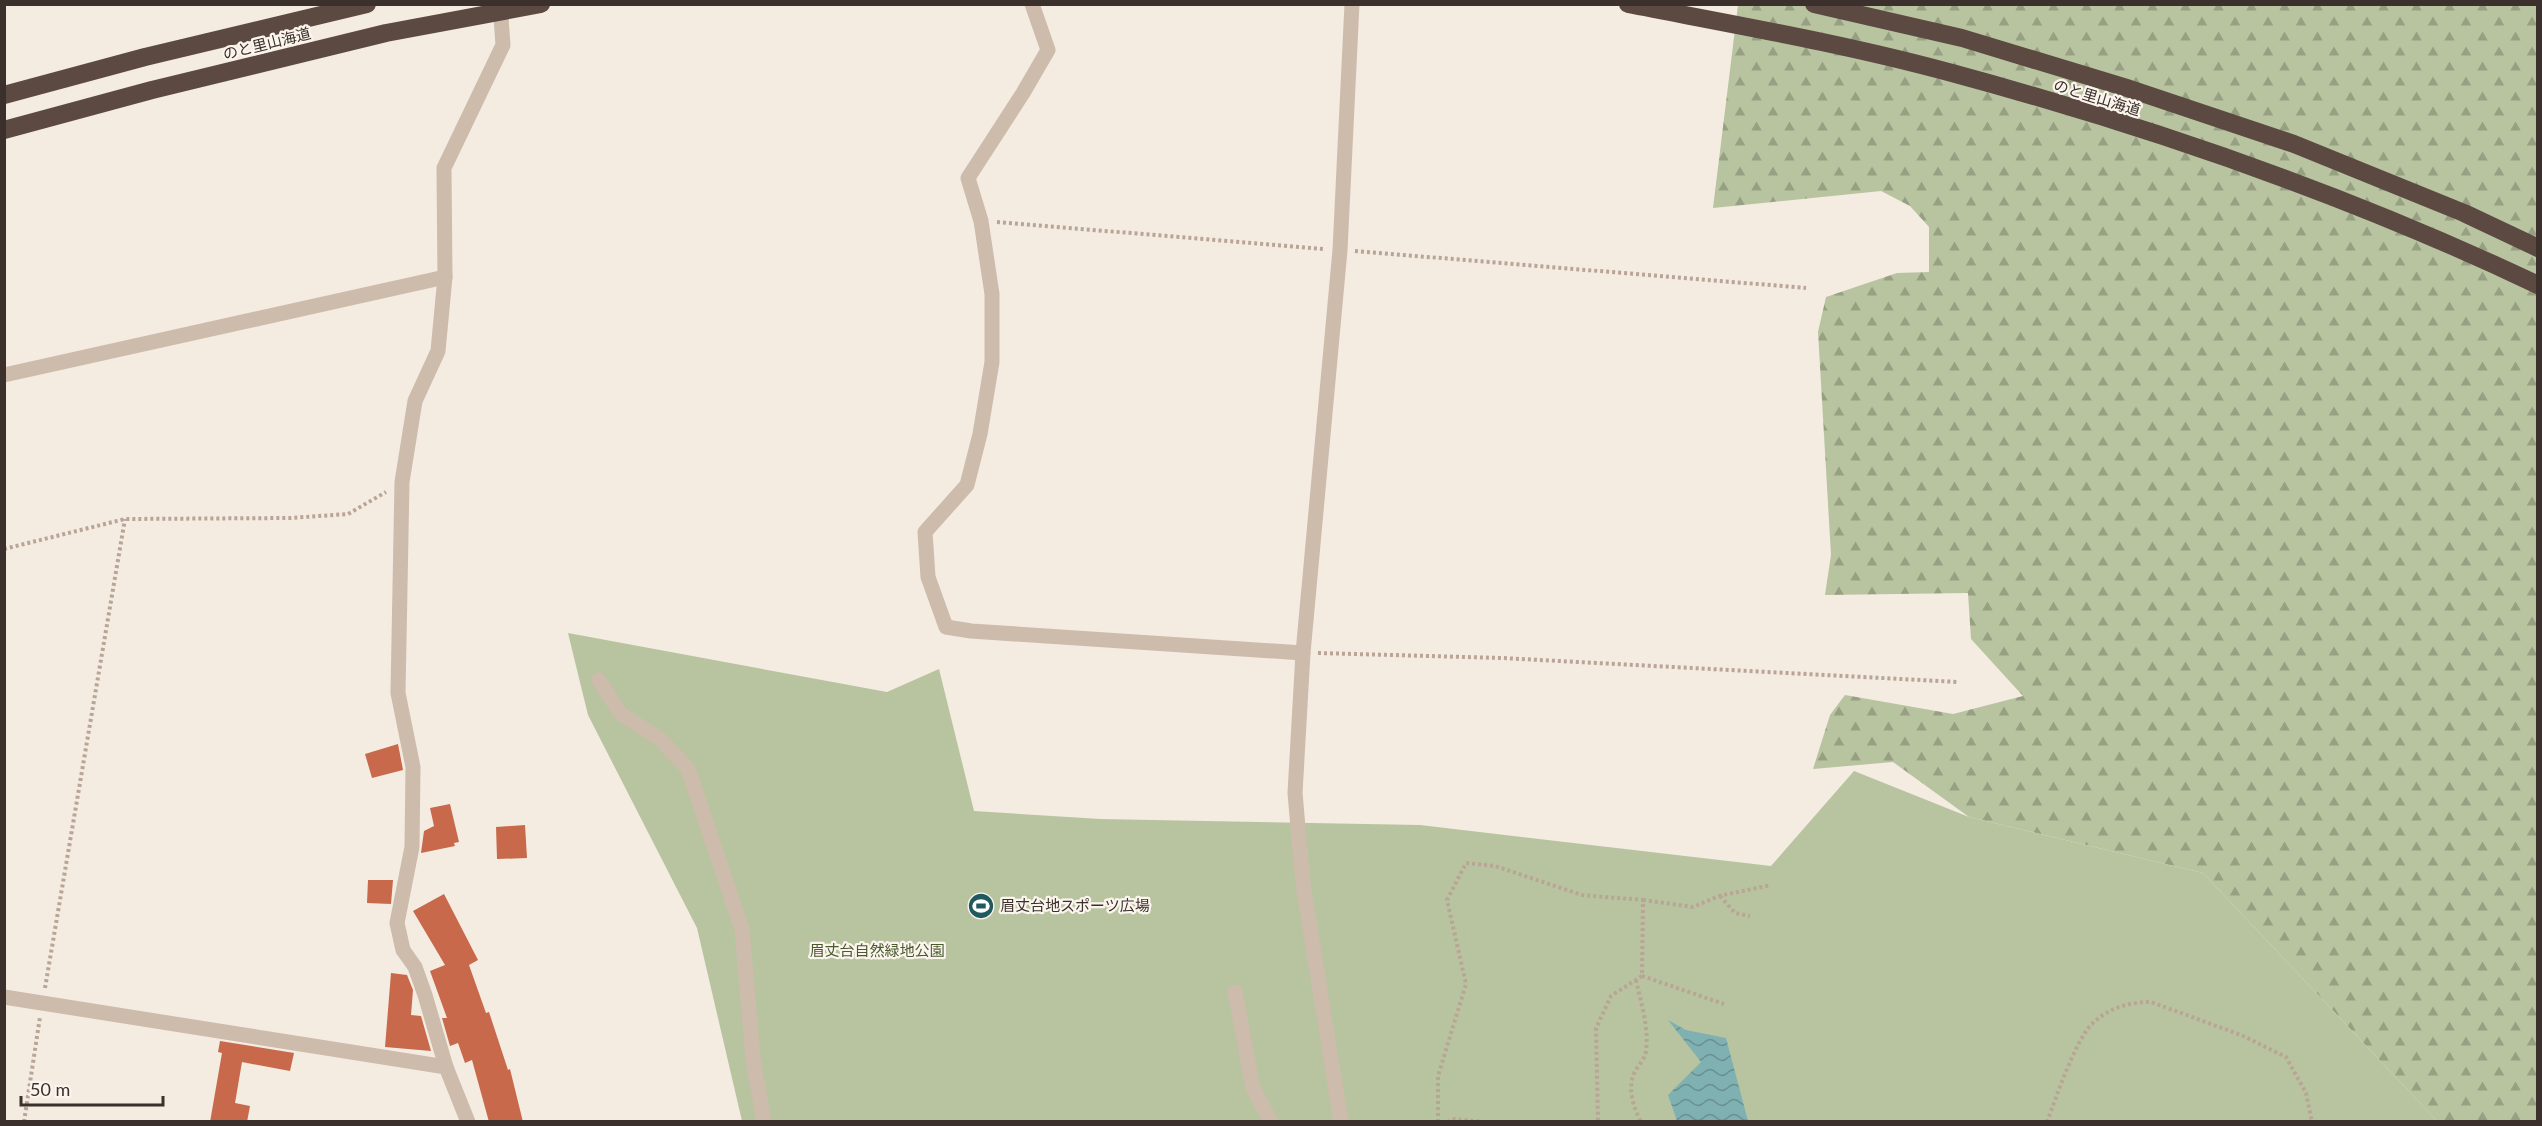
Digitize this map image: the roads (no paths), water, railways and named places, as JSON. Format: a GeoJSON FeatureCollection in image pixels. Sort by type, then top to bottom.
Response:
{"type":"FeatureCollection","features":[{"type":"Feature","properties":{"kind":"highway","name":"のと里山海道"},"geometry":{"type":"LineString","coordinates":[[4,95],[146,57],[368,4]]}},
{"type":"Feature","properties":{"kind":"highway","name":"のと里山海道"},"geometry":{"type":"LineString","coordinates":[[4,130],[152,90],[386,33],[541,4]]}},
{"type":"Feature","properties":{"kind":"highway","name":"のと里山海道"},"geometry":{"type":"LineString","coordinates":[[1628,4],[1774,32],[1951,73],[2112,121],[2283,178],[2454,245],[2538,285]]}},
{"type":"Feature","properties":{"kind":"highway","name":"のと里山海道"},"geometry":{"type":"LineString","coordinates":[[1814,4],[1962,38],[2124,87],[2294,144],[2464,213],[2538,248]]}},
{"type":"Feature","properties":{"kind":"street"},"geometry":{"type":"LineString","coordinates":[[468,1122],[446,1067],[415,968],[404,950],[398,922],[412,848],[413,767],[398,693],[402,482],[415,401],[438,351],[446,277],[444,168],[503,45],[500,4]]}},
{"type":"Feature","properties":{"kind":"street"},"geometry":{"type":"LineString","coordinates":[[1032,4],[1048,50],[968,178],[981,221],[992,294],[992,362],[980,434],[968,485],[925,532],[928,578],[946,627],[983,632],[1303,653]]}},
{"type":"Feature","properties":{"kind":"street"},"geometry":{"type":"LineString","coordinates":[[1341,1122],[1303,884],[1294,793],[1303,653],[1340,250],[1352,4]]}},
{"type":"Feature","properties":{"kind":"street"},"geometry":{"type":"LineString","coordinates":[[4,375],[446,277]]}},
{"type":"Feature","properties":{"kind":"street"},"geometry":{"type":"LineString","coordinates":[[599,680],[621,714],[660,739],[688,769],[742,929],[753,1059],[764,1122]]}},
{"type":"Feature","properties":{"kind":"street"},"geometry":{"type":"LineString","coordinates":[[1235,992],[1254,1088],[1271,1122]]}},
{"type":"Feature","properties":{"kind":"street"},"geometry":{"type":"LineString","coordinates":[[4,997],[446,1067]]}},
{"type":"Feature","properties":{"kind":"water"},"geometry":{"type":"Polygon","coordinates":[[[1668,1020],[1686,1030],[1726,1038],[1748,1121],[1677,1121],[1668,1095],[1701,1062],[1668,1020]]]}},
{"type":"Feature","properties":{"kind":"place","name":"眉丈台地スポーツ広場"},"geometry":{"type":"Point","coordinates":[981,906]}},
{"type":"Feature","properties":{"kind":"park label","name":"眉丈台自然緑地公園"},"geometry":{"type":"Point","coordinates":[877,951]}}]}
